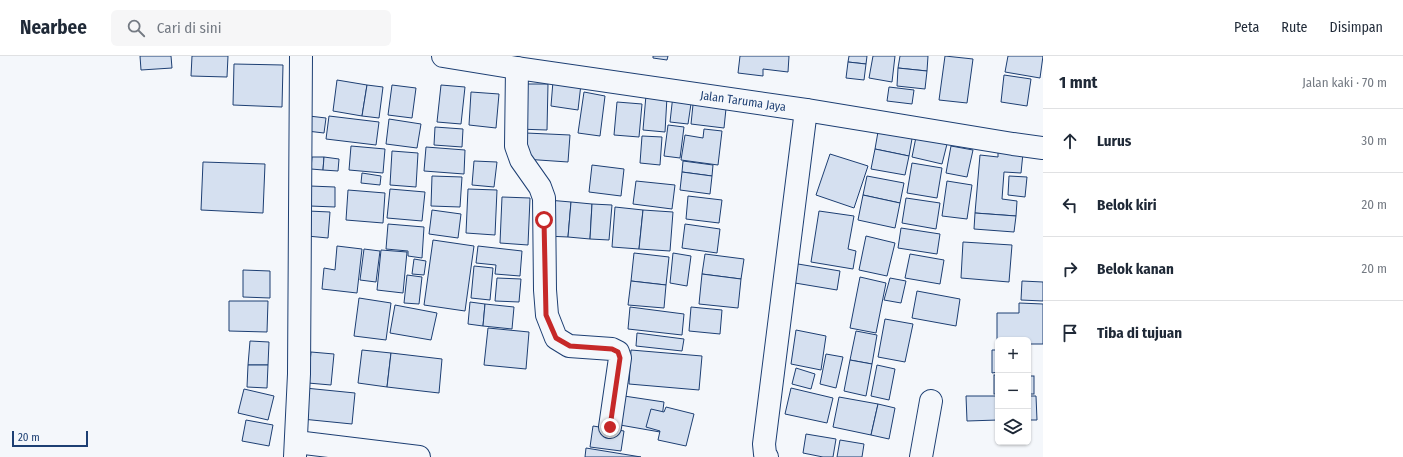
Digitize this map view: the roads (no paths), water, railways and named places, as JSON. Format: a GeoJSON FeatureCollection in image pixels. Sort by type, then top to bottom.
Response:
{"type":"FeatureCollection","features":[{"type":"Feature","properties":{"kind":"street"},"geometry":{"type":"LineString","coordinates":[[301,56],[299,374],[295,450],[419,457]]}},
{"type":"Feature","properties":{"kind":"street","name":"Jalan Taruma Jaya"},"geometry":{"type":"LineString","coordinates":[[443,56],[806,110],[1043,148]]}},
{"type":"Feature","properties":{"kind":"street"},"geometry":{"type":"LineString","coordinates":[[516,68],[516,146],[521,160],[540,187],[544,198],[546,315],[556,338],[570,346],[612,349],[619,354],[620,358],[610,427]]}},
{"type":"Feature","properties":{"kind":"street"},"geometry":{"type":"LineString","coordinates":[[767,457],[765,454],[764,444],[806,110]]}},
{"type":"Feature","properties":{"kind":"street"},"geometry":{"type":"LineString","coordinates":[[921,457],[931,401]]}}]}
